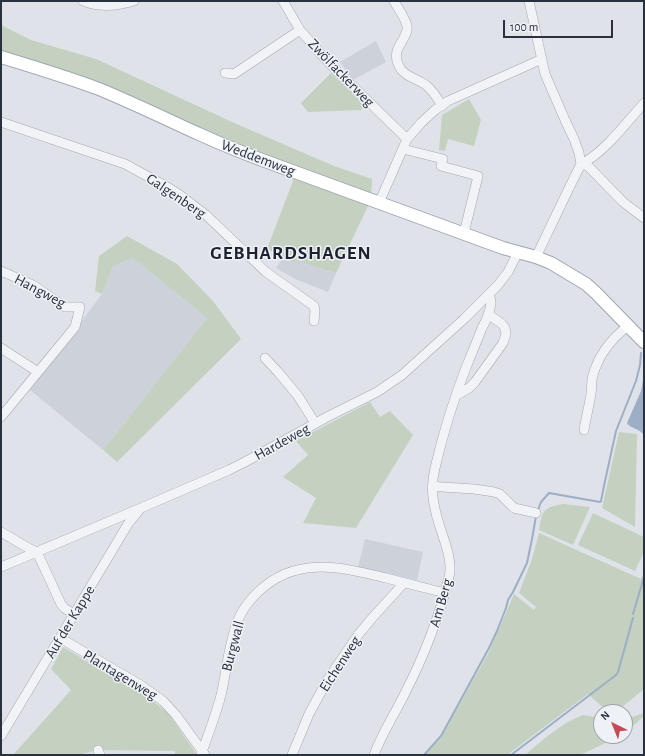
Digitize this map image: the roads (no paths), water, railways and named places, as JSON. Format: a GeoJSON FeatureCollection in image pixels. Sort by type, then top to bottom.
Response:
{"type":"FeatureCollection","features":[{"type":"Feature","properties":{"kind":"main road","name":"Weddemweg"},"geometry":{"type":"LineString","coordinates":[[1,57],[99,89],[236,150],[503,248],[536,257],[551,263],[586,284],[644,342]]}},
{"type":"Feature","properties":{"kind":"street"},"geometry":{"type":"LineString","coordinates":[[83,1],[114,6],[134,1]]}},
{"type":"Feature","properties":{"kind":"street","name":"Zwölfackerweg"},"geometry":{"type":"LineString","coordinates":[[283,1],[300,30],[320,53],[406,139]]}},
{"type":"Feature","properties":{"kind":"street"},"geometry":{"type":"LineString","coordinates":[[394,1],[405,20],[407,28],[405,35],[397,49],[397,62],[399,68],[409,76],[428,87],[442,106]]}},
{"type":"Feature","properties":{"kind":"street"},"geometry":{"type":"LineString","coordinates":[[529,1],[546,74],[579,153],[581,164],[536,257]]}},
{"type":"Feature","properties":{"kind":"street"},"geometry":{"type":"LineString","coordinates":[[225,73],[234,74],[300,30]]}},
{"type":"Feature","properties":{"kind":"street"},"geometry":{"type":"LineString","coordinates":[[379,203],[406,139],[421,123],[448,101],[542,59]]}},
{"type":"Feature","properties":{"kind":"street"},"geometry":{"type":"LineString","coordinates":[[581,164],[597,154],[644,103]]}},
{"type":"Feature","properties":{"kind":"street","name":"Galgenberg"},"geometry":{"type":"LineString","coordinates":[[1,122],[125,164],[169,188],[206,215],[266,272],[312,304],[315,311],[314,321]]}},
{"type":"Feature","properties":{"kind":"street"},"geometry":{"type":"LineString","coordinates":[[402,149],[443,159],[441,166],[478,176],[464,233]]}},
{"type":"Feature","properties":{"kind":"street"},"geometry":{"type":"LineString","coordinates":[[581,164],[588,166],[623,202],[644,218]]}},
{"type":"Feature","properties":{"kind":"street","name":"Hardeweg"},"geometry":{"type":"LineString","coordinates":[[1,567],[243,463],[315,423],[377,392],[402,375],[464,319],[498,285],[508,272],[518,252]]}},
{"type":"Feature","properties":{"kind":"street","name":"Hangweg"},"geometry":{"type":"LineString","coordinates":[[1,271],[33,285],[65,307],[80,307],[75,327],[38,372]]}},
{"type":"Feature","properties":{"kind":"street","name":"Am Berg"},"geometry":{"type":"LineString","coordinates":[[374,755],[378,744],[405,694],[421,660],[431,636],[450,575],[446,543],[436,514],[431,490],[438,454],[457,395],[467,365],[488,314],[491,302],[489,294]]}},
{"type":"Feature","properties":{"kind":"street"},"geometry":{"type":"LineString","coordinates":[[457,395],[469,388],[475,382],[503,343],[506,334],[505,328],[488,314]]}},
{"type":"Feature","properties":{"kind":"street"},"geometry":{"type":"LineString","coordinates":[[584,430],[593,376],[602,353],[615,336],[628,326]]}},
{"type":"Feature","properties":{"kind":"street"},"geometry":{"type":"LineString","coordinates":[[1,348],[38,372],[1,417]]}},
{"type":"Feature","properties":{"kind":"street"},"geometry":{"type":"LineString","coordinates":[[265,358],[298,396],[315,423]]}},
{"type":"Feature","properties":{"kind":"street"},"geometry":{"type":"LineString","coordinates":[[432,486],[494,492],[500,494],[514,508],[536,514]]}},
{"type":"Feature","properties":{"kind":"street","name":"Auf der Kappe"},"geometry":{"type":"LineString","coordinates":[[1,736],[128,524],[140,508]]}},
{"type":"Feature","properties":{"kind":"street"},"geometry":{"type":"LineString","coordinates":[[1,532],[37,552],[61,604],[64,608],[74,614]]}},
{"type":"Feature","properties":{"kind":"street","name":"Burgwall"},"geometry":{"type":"LineString","coordinates":[[203,754],[216,713],[223,686],[230,644],[238,621],[247,604],[262,588],[280,576],[293,571],[316,567],[327,567],[344,569],[445,592]]}},
{"type":"Feature","properties":{"kind":"street","name":"Eichenweg"},"geometry":{"type":"LineString","coordinates":[[292,755],[309,714],[328,679],[358,635],[404,583]]}},
{"type":"Feature","properties":{"kind":"street","name":"Plantagenweg"},"geometry":{"type":"LineString","coordinates":[[60,638],[139,684],[163,701],[176,715],[203,754]]}},
{"type":"Feature","properties":{"kind":"water"},"geometry":{"type":"Polygon","coordinates":[[[644,375],[644,435],[627,423],[641,391],[644,375]]]}},
{"type":"Feature","properties":{"kind":"waterway"},"geometry":{"type":"LineString","coordinates":[[538,510],[541,502],[549,493],[601,501],[616,431],[636,381],[641,353]]}},
{"type":"Feature","properties":{"kind":"waterway"},"geometry":{"type":"LineString","coordinates":[[424,755],[441,736],[497,631],[508,600],[527,563],[536,516]]}},
{"type":"Feature","properties":{"kind":"waterway"},"geometry":{"type":"LineString","coordinates":[[633,614],[644,577]]}},
{"type":"Feature","properties":{"kind":"waterway"},"geometry":{"type":"LineString","coordinates":[[511,755],[616,675],[633,618]]}},
{"type":"Feature","properties":{"kind":"district","name":"GEBHARDSHAGEN"},"geometry":{"type":"Point","coordinates":[291,253]}}]}
